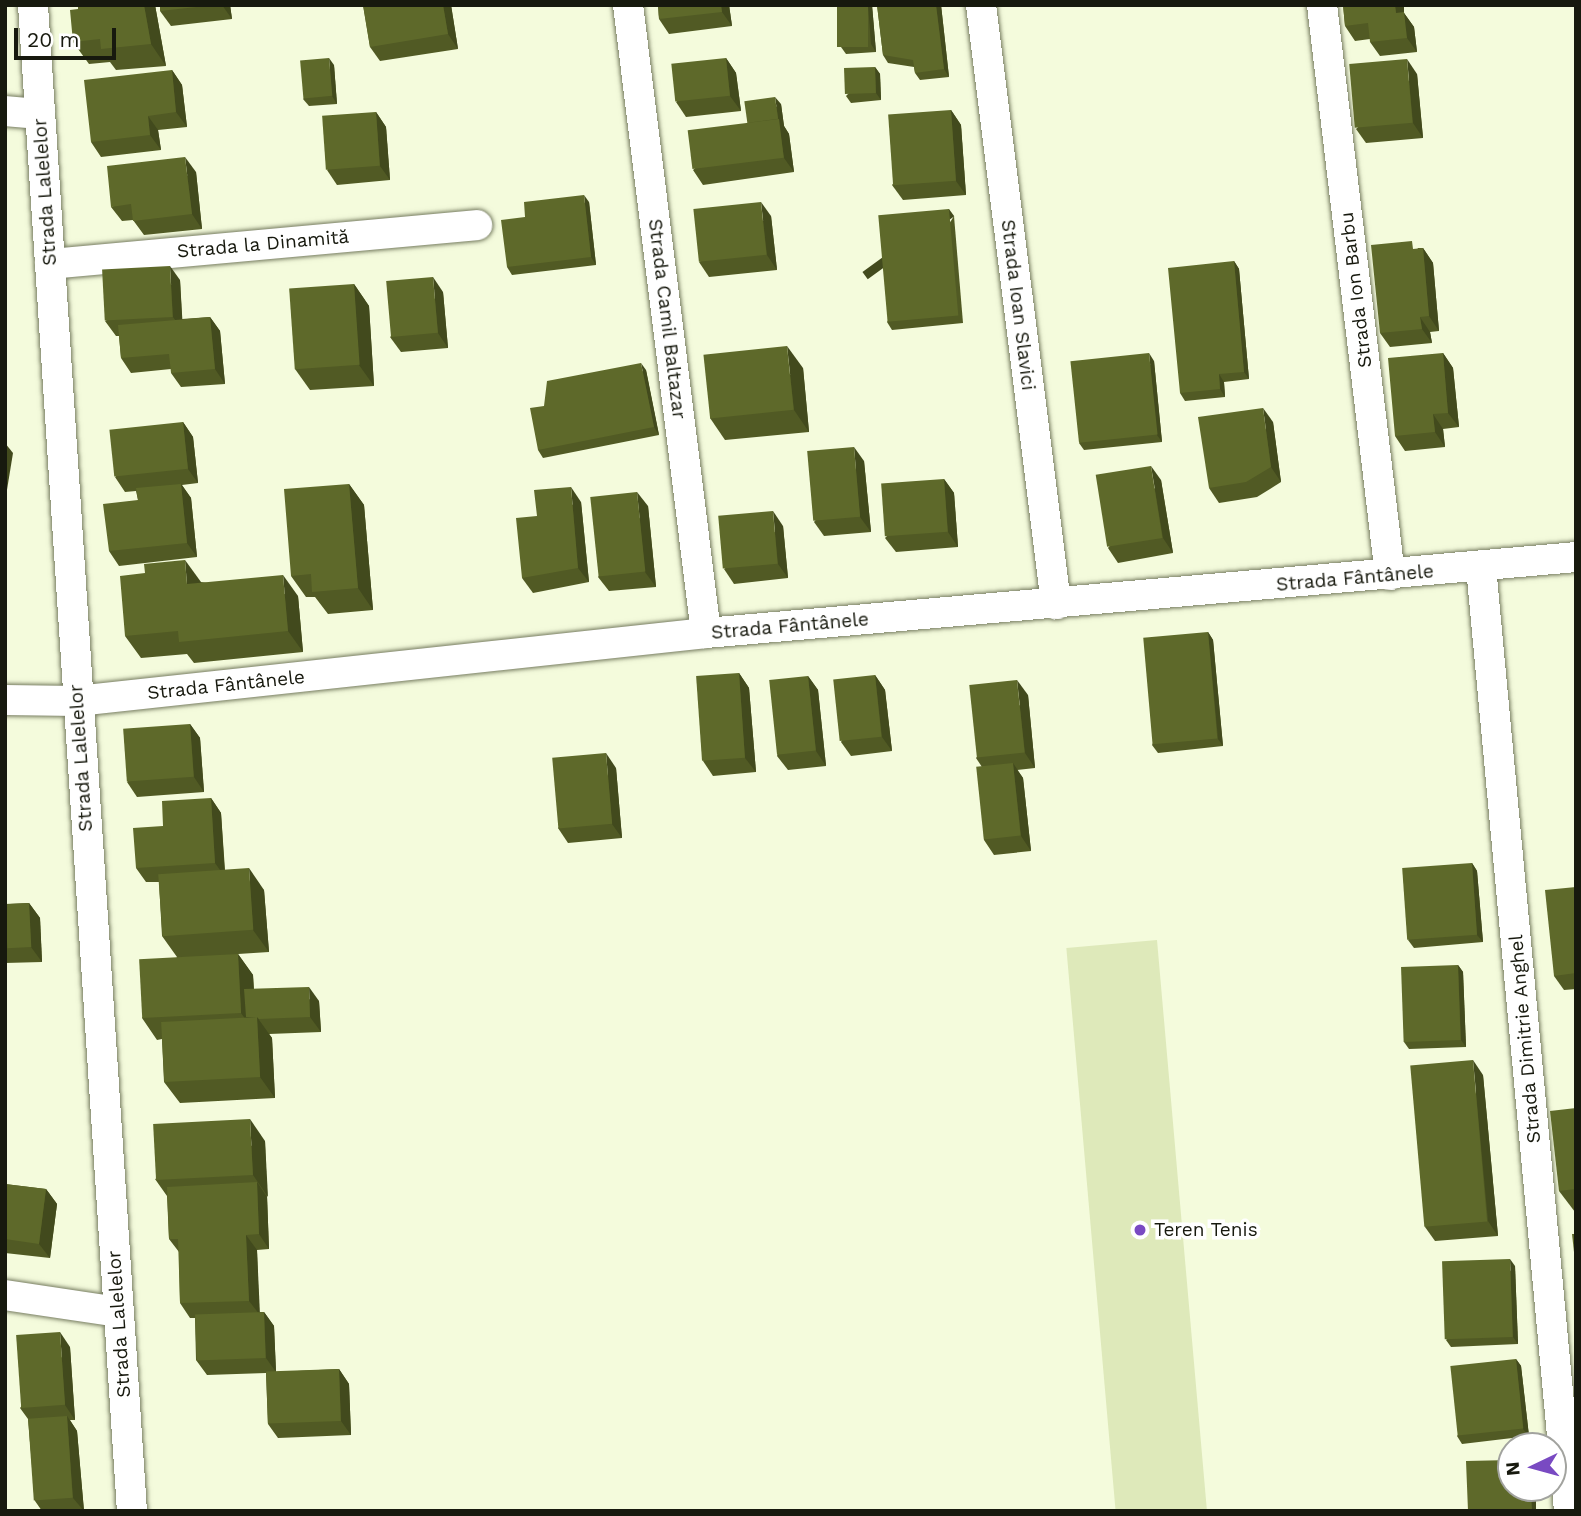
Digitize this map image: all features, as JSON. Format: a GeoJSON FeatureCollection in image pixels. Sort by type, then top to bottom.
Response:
{"type":"FeatureCollection","features":[{"type":"Feature","properties":{"kind":"street","name":"Strada Lalelelor"},"geometry":{"type":"LineString","coordinates":[[33,5],[76,701],[132,1511]]}},
{"type":"Feature","properties":{"kind":"street","name":"Strada Camil Baltazar"},"geometry":{"type":"LineString","coordinates":[[628,5],[706,633]]}},
{"type":"Feature","properties":{"kind":"street","name":"Strada Ioan Slavici"},"geometry":{"type":"LineString","coordinates":[[981,5],[1056,604]]}},
{"type":"Feature","properties":{"kind":"street","name":"Strada Ion Barbu"},"geometry":{"type":"LineString","coordinates":[[1322,5],[1390,575]]}},
{"type":"Feature","properties":{"kind":"street"},"geometry":{"type":"LineString","coordinates":[[5,111],[40,114]]}},
{"type":"Feature","properties":{"kind":"street","name":"Strada la Dinamită"},"geometry":{"type":"LineString","coordinates":[[50,264],[477,225]]}},
{"type":"Feature","properties":{"kind":"street","name":"Strada Fântânele"},"geometry":{"type":"LineString","coordinates":[[5,700],[76,701],[706,633],[1576,557]]}},
{"type":"Feature","properties":{"kind":"street","name":"Strada Dimitrie Anghel"},"geometry":{"type":"LineString","coordinates":[[1481,567],[1569,1511]]}},
{"type":"Feature","properties":{"kind":"street"},"geometry":{"type":"LineString","coordinates":[[5,1295],[119,1312]]}},
{"type":"Feature","properties":{"kind":"green space","name":"Teren Tenis"},"geometry":{"type":"Polygon","coordinates":[[[1157,940],[1207,1511],[1116,1511],[1066,948],[1157,940]]]}},
{"type":"Feature","properties":{"kind":"building"},"geometry":{"type":"Polygon","coordinates":[[[78,5],[144,5],[151,44],[101,49],[100,39],[73,42],[70,10],[78,9],[78,5]]]}},
{"type":"Feature","properties":{"kind":"building"},"geometry":{"type":"Polygon","coordinates":[[[160,5],[215,5],[160,11],[160,5]]]}},
{"type":"Feature","properties":{"kind":"building"},"geometry":{"type":"Polygon","coordinates":[[[363,5],[443,5],[448,34],[370,47],[363,5]]]}},
{"type":"Feature","properties":{"kind":"building"},"geometry":{"type":"Polygon","coordinates":[[[658,5],[721,5],[722,12],[659,19],[658,5]]]}},
{"type":"Feature","properties":{"kind":"building"},"geometry":{"type":"Polygon","coordinates":[[[837,5],[868,5],[868,47],[837,47],[837,5]]]}},
{"type":"Feature","properties":{"kind":"building"},"geometry":{"type":"Polygon","coordinates":[[[877,5],[936,5],[944,69],[915,73],[913,60],[883,55],[877,5]]]}},
{"type":"Feature","properties":{"kind":"building"},"geometry":{"type":"Polygon","coordinates":[[[1343,5],[1395,5],[1396,13],[1404,12],[1407,38],[1370,42],[1368,23],[1345,26],[1343,5]]]}},
{"type":"Feature","properties":{"kind":"building"},"geometry":{"type":"Polygon","coordinates":[[[329,58],[332,96],[303,98],[300,61],[329,58]]]}},
{"type":"Feature","properties":{"kind":"building"},"geometry":{"type":"Polygon","coordinates":[[[726,58],[730,96],[675,102],[671,64],[726,58]]]}},
{"type":"Feature","properties":{"kind":"building"},"geometry":{"type":"Polygon","coordinates":[[[1407,59],[1413,123],[1355,128],[1349,64],[1407,59]]]}},
{"type":"Feature","properties":{"kind":"building"},"geometry":{"type":"Polygon","coordinates":[[[875,67],[876,93],[845,94],[844,68],[875,67]]]}},
{"type":"Feature","properties":{"kind":"building"},"geometry":{"type":"Polygon","coordinates":[[[172,70],[176,112],[148,116],[150,135],[91,142],[84,80],[172,70]]]}},
{"type":"Feature","properties":{"kind":"building"},"geometry":{"type":"Polygon","coordinates":[[[775,97],[778,119],[747,123],[744,101],[775,97]]]}},
{"type":"Feature","properties":{"kind":"building"},"geometry":{"type":"Polygon","coordinates":[[[951,110],[956,181],[893,185],[888,114],[951,110]]]}},
{"type":"Feature","properties":{"kind":"building"},"geometry":{"type":"Polygon","coordinates":[[[376,112],[380,166],[326,170],[322,116],[376,112]]]}},
{"type":"Feature","properties":{"kind":"building"},"geometry":{"type":"Polygon","coordinates":[[[779,119],[784,158],[692,169],[688,130],[779,119]]]}},
{"type":"Feature","properties":{"kind":"building"},"geometry":{"type":"Polygon","coordinates":[[[185,157],[192,214],[133,221],[131,204],[111,207],[107,166],[185,157]]]}},
{"type":"Feature","properties":{"kind":"building"},"geometry":{"type":"Polygon","coordinates":[[[584,195],[591,257],[507,267],[501,220],[525,217],[524,202],[584,195]]]}},
{"type":"Feature","properties":{"kind":"building"},"geometry":{"type":"Polygon","coordinates":[[[761,202],[767,255],[699,262],[693,209],[761,202]]]}},
{"type":"Feature","properties":{"kind":"building"},"geometry":{"type":"Polygon","coordinates":[[[949,209],[958,316],[888,322],[878,215],[949,209]]]}},
{"type":"Feature","properties":{"kind":"building"},"geometry":{"type":"Polygon","coordinates":[[[1412,241],[1413,249],[1423,248],[1429,316],[1420,317],[1422,329],[1380,333],[1371,245],[1412,241]]]}},
{"type":"Feature","properties":{"kind":"building"},"geometry":{"type":"Polygon","coordinates":[[[1234,261],[1244,372],[1219,374],[1220,389],[1180,393],[1168,268],[1234,261]]]}},
{"type":"Feature","properties":{"kind":"building"},"geometry":{"type":"Polygon","coordinates":[[[170,266],[173,317],[105,320],[102,270],[170,266]]]}},
{"type":"Feature","properties":{"kind":"building"},"geometry":{"type":"Polygon","coordinates":[[[433,277],[438,333],[391,337],[386,281],[433,277]]]}},
{"type":"Feature","properties":{"kind":"building"},"geometry":{"type":"Polygon","coordinates":[[[354,284],[360,365],[295,369],[289,289],[354,284]]]}},
{"type":"Feature","properties":{"kind":"building"},"geometry":{"type":"Polygon","coordinates":[[[210,317],[215,369],[171,373],[169,354],[121,358],[118,325],[210,317]]]}},
{"type":"Feature","properties":{"kind":"building"},"geometry":{"type":"Polygon","coordinates":[[[787,346],[794,410],[710,418],[703,355],[787,346]]]}},
{"type":"Feature","properties":{"kind":"building"},"geometry":{"type":"Polygon","coordinates":[[[1149,353],[1158,435],[1079,443],[1070,361],[1149,353]]]}},
{"type":"Feature","properties":{"kind":"building"},"geometry":{"type":"Polygon","coordinates":[[[1443,353],[1448,413],[1433,414],[1435,432],[1395,436],[1388,358],[1443,353]]]}},
{"type":"Feature","properties":{"kind":"building"},"geometry":{"type":"Polygon","coordinates":[[[641,363],[654,427],[538,450],[530,408],[544,406],[547,381],[641,363]]]}},
{"type":"Feature","properties":{"kind":"building"},"geometry":{"type":"Polygon","coordinates":[[[1263,408],[1271,467],[1246,482],[1209,488],[1198,417],[1263,408]]]}},
{"type":"Feature","properties":{"kind":"building"},"geometry":{"type":"Polygon","coordinates":[[[183,422],[188,469],[114,476],[109,430],[183,422]]]}},
{"type":"Feature","properties":{"kind":"building"},"geometry":{"type":"Polygon","coordinates":[[[854,447],[860,517],[813,521],[807,451],[854,447]]]}},
{"type":"Feature","properties":{"kind":"building"},"geometry":{"type":"Polygon","coordinates":[[[1151,466],[1162,538],[1107,547],[1096,475],[1151,466]]]}},
{"type":"Feature","properties":{"kind":"building"},"geometry":{"type":"Polygon","coordinates":[[[944,479],[948,532],[885,536],[881,483],[944,479]]]}},
{"type":"Feature","properties":{"kind":"building"},"geometry":{"type":"Polygon","coordinates":[[[181,484],[187,543],[109,551],[103,504],[138,500],[136,488],[181,484]]]}},
{"type":"Feature","properties":{"kind":"building"},"geometry":{"type":"Polygon","coordinates":[[[349,484],[358,588],[312,592],[311,574],[291,576],[284,489],[349,484]]]}},
{"type":"Feature","properties":{"kind":"building"},"geometry":{"type":"Polygon","coordinates":[[[571,487],[578,568],[522,578],[516,518],[537,516],[534,490],[571,487]]]}},
{"type":"Feature","properties":{"kind":"building"},"geometry":{"type":"Polygon","coordinates":[[[637,492],[645,572],[599,576],[590,497],[637,492]]]}},
{"type":"Feature","properties":{"kind":"building"},"geometry":{"type":"Polygon","coordinates":[[[773,511],[778,564],[723,569],[718,516],[773,511]]]}},
{"type":"Feature","properties":{"kind":"building"},"geometry":{"type":"Polygon","coordinates":[[[185,560],[187,584],[283,575],[288,631],[179,642],[178,631],[125,636],[120,576],[145,573],[144,564],[185,560]]]}},
{"type":"Feature","properties":{"kind":"building"},"geometry":{"type":"Polygon","coordinates":[[[1208,632],[1217,739],[1153,744],[1143,638],[1208,632]]]}},
{"type":"Feature","properties":{"kind":"building"},"geometry":{"type":"Polygon","coordinates":[[[739,673],[745,758],[702,761],[696,676],[739,673]]]}},
{"type":"Feature","properties":{"kind":"building"},"geometry":{"type":"Polygon","coordinates":[[[875,675],[881,737],[840,741],[833,679],[875,675]]]}},
{"type":"Feature","properties":{"kind":"building"},"geometry":{"type":"Polygon","coordinates":[[[808,676],[816,751],[777,755],[769,680],[808,676]]]}},
{"type":"Feature","properties":{"kind":"building"},"geometry":{"type":"Polygon","coordinates":[[[1017,680],[1025,753],[977,758],[969,685],[1017,680]]]}},
{"type":"Feature","properties":{"kind":"building"},"geometry":{"type":"Polygon","coordinates":[[[190,724],[194,777],[127,782],[123,729],[190,724]]]}},
{"type":"Feature","properties":{"kind":"building"},"geometry":{"type":"Polygon","coordinates":[[[606,753],[612,824],[558,828],[552,758],[606,753]]]}},
{"type":"Feature","properties":{"kind":"building"},"geometry":{"type":"Polygon","coordinates":[[[1013,763],[1021,836],[984,839],[976,767],[1013,763]]]}},
{"type":"Feature","properties":{"kind":"building"},"geometry":{"type":"Polygon","coordinates":[[[211,798],[215,863],[136,868],[133,828],[163,826],[162,801],[211,798]]]}},
{"type":"Feature","properties":{"kind":"building"},"geometry":{"type":"Polygon","coordinates":[[[1472,863],[1477,935],[1407,940],[1402,868],[1472,863]]]}},
{"type":"Feature","properties":{"kind":"building"},"geometry":{"type":"Polygon","coordinates":[[[249,868],[253,930],[163,936],[158,874],[249,868]]]}},
{"type":"Feature","properties":{"kind":"building"},"geometry":{"type":"Polygon","coordinates":[[[1576,887],[1576,973],[1554,976],[1545,890],[1576,887]]]}},
{"type":"Feature","properties":{"kind":"building"},"geometry":{"type":"Polygon","coordinates":[[[29,903],[31,947],[7,948],[5,904],[29,903]]]}},
{"type":"Feature","properties":{"kind":"building"},"geometry":{"type":"Polygon","coordinates":[[[238,954],[241,1013],[142,1018],[139,959],[238,954]]]}},
{"type":"Feature","properties":{"kind":"building"},"geometry":{"type":"Polygon","coordinates":[[[1458,965],[1461,1040],[1404,1042],[1401,967],[1458,965]]]}},
{"type":"Feature","properties":{"kind":"building"},"geometry":{"type":"Polygon","coordinates":[[[309,987],[310,1017],[246,1017],[244,989],[309,987]]]}},
{"type":"Feature","properties":{"kind":"building"},"geometry":{"type":"Polygon","coordinates":[[[257,1017],[260,1077],[164,1082],[161,1022],[257,1017]]]}},
{"type":"Feature","properties":{"kind":"building"},"geometry":{"type":"Polygon","coordinates":[[[1473,1060],[1487,1221],[1424,1227],[1410,1065],[1473,1060]]]}},
{"type":"Feature","properties":{"kind":"building"},"geometry":{"type":"Polygon","coordinates":[[[1576,1108],[1576,1189],[1559,1191],[1550,1111],[1576,1108]]]}},
{"type":"Feature","properties":{"kind":"building"},"geometry":{"type":"Polygon","coordinates":[[[250,1119],[253,1175],[156,1180],[153,1124],[250,1119]]]}},
{"type":"Feature","properties":{"kind":"building"},"geometry":{"type":"Polygon","coordinates":[[[257,1182],[259,1234],[246,1235],[249,1301],[180,1303],[178,1239],[169,1239],[167,1187],[257,1182]]]}},
{"type":"Feature","properties":{"kind":"building"},"geometry":{"type":"Polygon","coordinates":[[[5,1184],[46,1189],[39,1244],[5,1239],[5,1184]]]}},
{"type":"Feature","properties":{"kind":"building"},"geometry":{"type":"Polygon","coordinates":[[[1572,1234],[1576,1234],[1576,1270],[1572,1234]]]}},
{"type":"Feature","properties":{"kind":"building"},"geometry":{"type":"Polygon","coordinates":[[[1510,1259],[1513,1337],[1445,1339],[1442,1261],[1510,1259]]]}},
{"type":"Feature","properties":{"kind":"building"},"geometry":{"type":"Polygon","coordinates":[[[264,1312],[266,1358],[197,1360],[195,1314],[264,1312]]]}},
{"type":"Feature","properties":{"kind":"building"},"geometry":{"type":"Polygon","coordinates":[[[60,1332],[65,1405],[21,1408],[16,1335],[60,1332]]]}},
{"type":"Feature","properties":{"kind":"building"},"geometry":{"type":"Polygon","coordinates":[[[1516,1359],[1523,1429],[1458,1436],[1450,1366],[1516,1359]]]}},
{"type":"Feature","properties":{"kind":"building"},"geometry":{"type":"Polygon","coordinates":[[[339,1369],[341,1421],[268,1424],[266,1372],[339,1369]]]}},
{"type":"Feature","properties":{"kind":"building"},"geometry":{"type":"Polygon","coordinates":[[[67,1416],[73,1498],[34,1501],[28,1419],[67,1416]]]}},
{"type":"Feature","properties":{"kind":"building"},"geometry":{"type":"Polygon","coordinates":[[[1497,1460],[1497,1502],[1532,1502],[1532,1511],[1468,1511],[1466,1461],[1497,1460]]]}},
{"type":"Feature","properties":{"kind":"place","name":"Teren Tenis"},"geometry":{"type":"Point","coordinates":[1140,1230]}}]}
